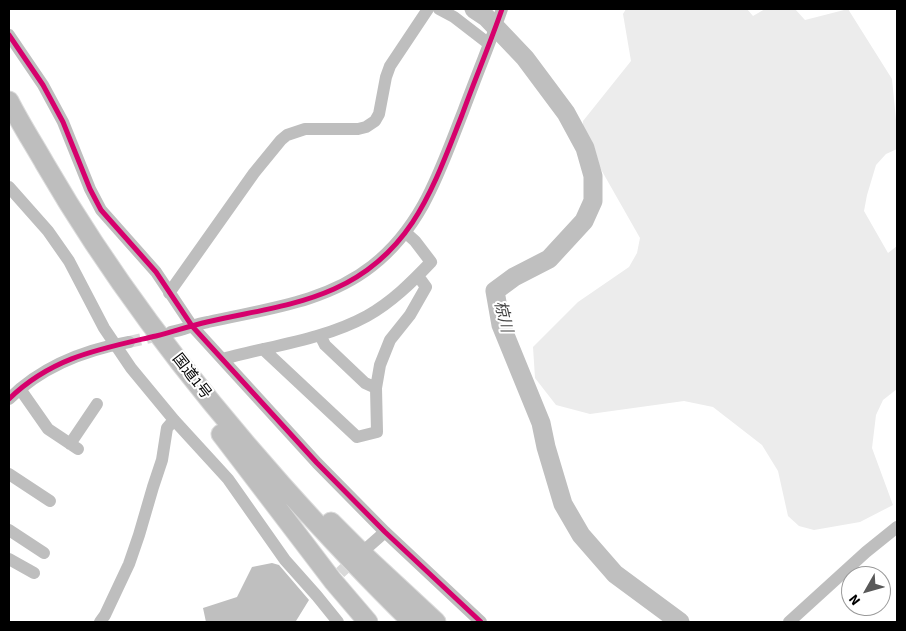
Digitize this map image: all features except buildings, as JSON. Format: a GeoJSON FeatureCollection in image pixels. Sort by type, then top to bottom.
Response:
{"type":"FeatureCollection","features":[{"type":"Feature","properties":{"kind":"highway","name":"国道1号"},"geometry":{"type":"LineString","coordinates":[[9,101],[86,234],[134,303],[230,426],[349,560],[412,622]]}},
{"type":"Feature","properties":{"kind":"highway"},"geometry":{"type":"LineString","coordinates":[[134,303],[146,331],[162,354],[333,581],[368,622]]}},
{"type":"Feature","properties":{"kind":"highway"},"geometry":{"type":"LineString","coordinates":[[230,426],[241,428],[366,558],[436,622]]}},
{"type":"Feature","properties":{"kind":"street"},"geometry":{"type":"LineString","coordinates":[[169,293],[254,173],[281,140],[287,135],[305,128],[358,129],[366,127],[375,121],[379,114],[390,66],[428,9]]}},
{"type":"Feature","properties":{"kind":"street"},"geometry":{"type":"LineString","coordinates":[[439,9],[490,41]]}},
{"type":"Feature","properties":{"kind":"street"},"geometry":{"type":"LineString","coordinates":[[171,332],[294,303],[334,289],[371,267],[389,252],[406,233],[421,211],[433,188],[502,10]]}},
{"type":"Feature","properties":{"kind":"street"},"geometry":{"type":"LineString","coordinates":[[9,35],[13,50],[43,85],[62,122],[90,189],[101,210],[156,272],[192,326],[317,462],[385,532],[481,622]]}},
{"type":"Feature","properties":{"kind":"street"},"geometry":{"type":"LineString","coordinates":[[9,187],[48,231],[69,261],[115,345],[174,420],[223,473],[246,502],[285,560],[338,622]]}},
{"type":"Feature","properties":{"kind":"street"},"geometry":{"type":"LineString","coordinates":[[223,359],[320,335],[366,316],[398,295],[431,262],[415,241],[406,233]]}},
{"type":"Feature","properties":{"kind":"street"},"geometry":{"type":"LineString","coordinates":[[263,349],[356,437],[377,432],[376,388],[380,365],[390,340],[410,315],[426,287],[418,276]]}},
{"type":"Feature","properties":{"kind":"street"},"geometry":{"type":"LineString","coordinates":[[320,335],[325,345],[365,383],[376,388]]}},
{"type":"Feature","properties":{"kind":"street"},"geometry":{"type":"LineString","coordinates":[[9,398],[59,363],[93,350],[129,342]]}},
{"type":"Feature","properties":{"kind":"street"},"geometry":{"type":"LineString","coordinates":[[20,389],[48,429],[74,446],[96,404]]}},
{"type":"Feature","properties":{"kind":"street"},"geometry":{"type":"LineString","coordinates":[[100,622],[129,564],[162,460],[167,428],[174,420]]}},
{"type":"Feature","properties":{"kind":"street"},"geometry":{"type":"LineString","coordinates":[[9,474],[50,501]]}},
{"type":"Feature","properties":{"kind":"street"},"geometry":{"type":"LineString","coordinates":[[789,622],[866,552],[897,527]]}},
{"type":"Feature","properties":{"kind":"street"},"geometry":{"type":"LineString","coordinates":[[9,530],[44,554]]}},
{"type":"Feature","properties":{"kind":"street"},"geometry":{"type":"LineString","coordinates":[[368,547],[385,532]]}},
{"type":"Feature","properties":{"kind":"street"},"geometry":{"type":"LineString","coordinates":[[9,559],[34,573]]}},
{"type":"Feature","properties":{"kind":"street"},"geometry":{"type":"LineString","coordinates":[[317,596],[327,585]]}},
{"type":"Feature","properties":{"kind":"shaded area"},"geometry":{"type":"Polygon","coordinates":[[[626,9],[747,9],[753,16],[765,9],[795,9],[805,20],[848,9],[892,79],[897,120],[897,149],[886,154],[876,165],[864,211],[888,253],[897,246],[897,389],[883,400],[876,415],[872,448],[893,505],[860,522],[814,530],[799,526],[788,516],[778,471],[762,445],[713,407],[684,401],[590,414],[556,405],[535,378],[533,347],[578,302],[629,267],[637,253],[640,238],[582,136],[583,121],[631,61],[623,14],[626,9]]]}},
{"type":"Feature","properties":{"kind":"shaded area"},"geometry":{"type":"Polygon","coordinates":[[[272,563],[279,565],[309,600],[296,621],[206,622],[203,608],[237,597],[252,567],[272,563]]]}},
{"type":"Feature","properties":{"kind":"waterway","name":"椋川"},"geometry":{"type":"LineString","coordinates":[[474,9],[486,17],[525,58],[566,113],[585,148],[593,176],[593,201],[584,221],[549,259],[514,277],[495,291],[501,325],[541,423],[563,504],[581,535],[615,574],[680,622]]}},
{"type":"Feature","properties":{"kind":"tunnel"},"geometry":{"type":"LineString","coordinates":[[129,342],[164,334]]}},
{"type":"Feature","properties":{"kind":"tunnel"},"geometry":{"type":"LineString","coordinates":[[327,585],[358,556]]}},
{"type":"Feature","properties":{"kind":"cycle path"},"geometry":{"type":"LineString","coordinates":[[9,399],[42,373],[78,357],[115,345],[319,295],[361,274],[383,257],[401,238],[416,216],[441,168],[502,9]]}},
{"type":"Feature","properties":{"kind":"cycle path"},"geometry":{"type":"LineString","coordinates":[[9,35],[43,85],[63,122],[90,189],[101,210],[156,272],[192,326],[317,463],[385,532],[481,622]]}}]}
